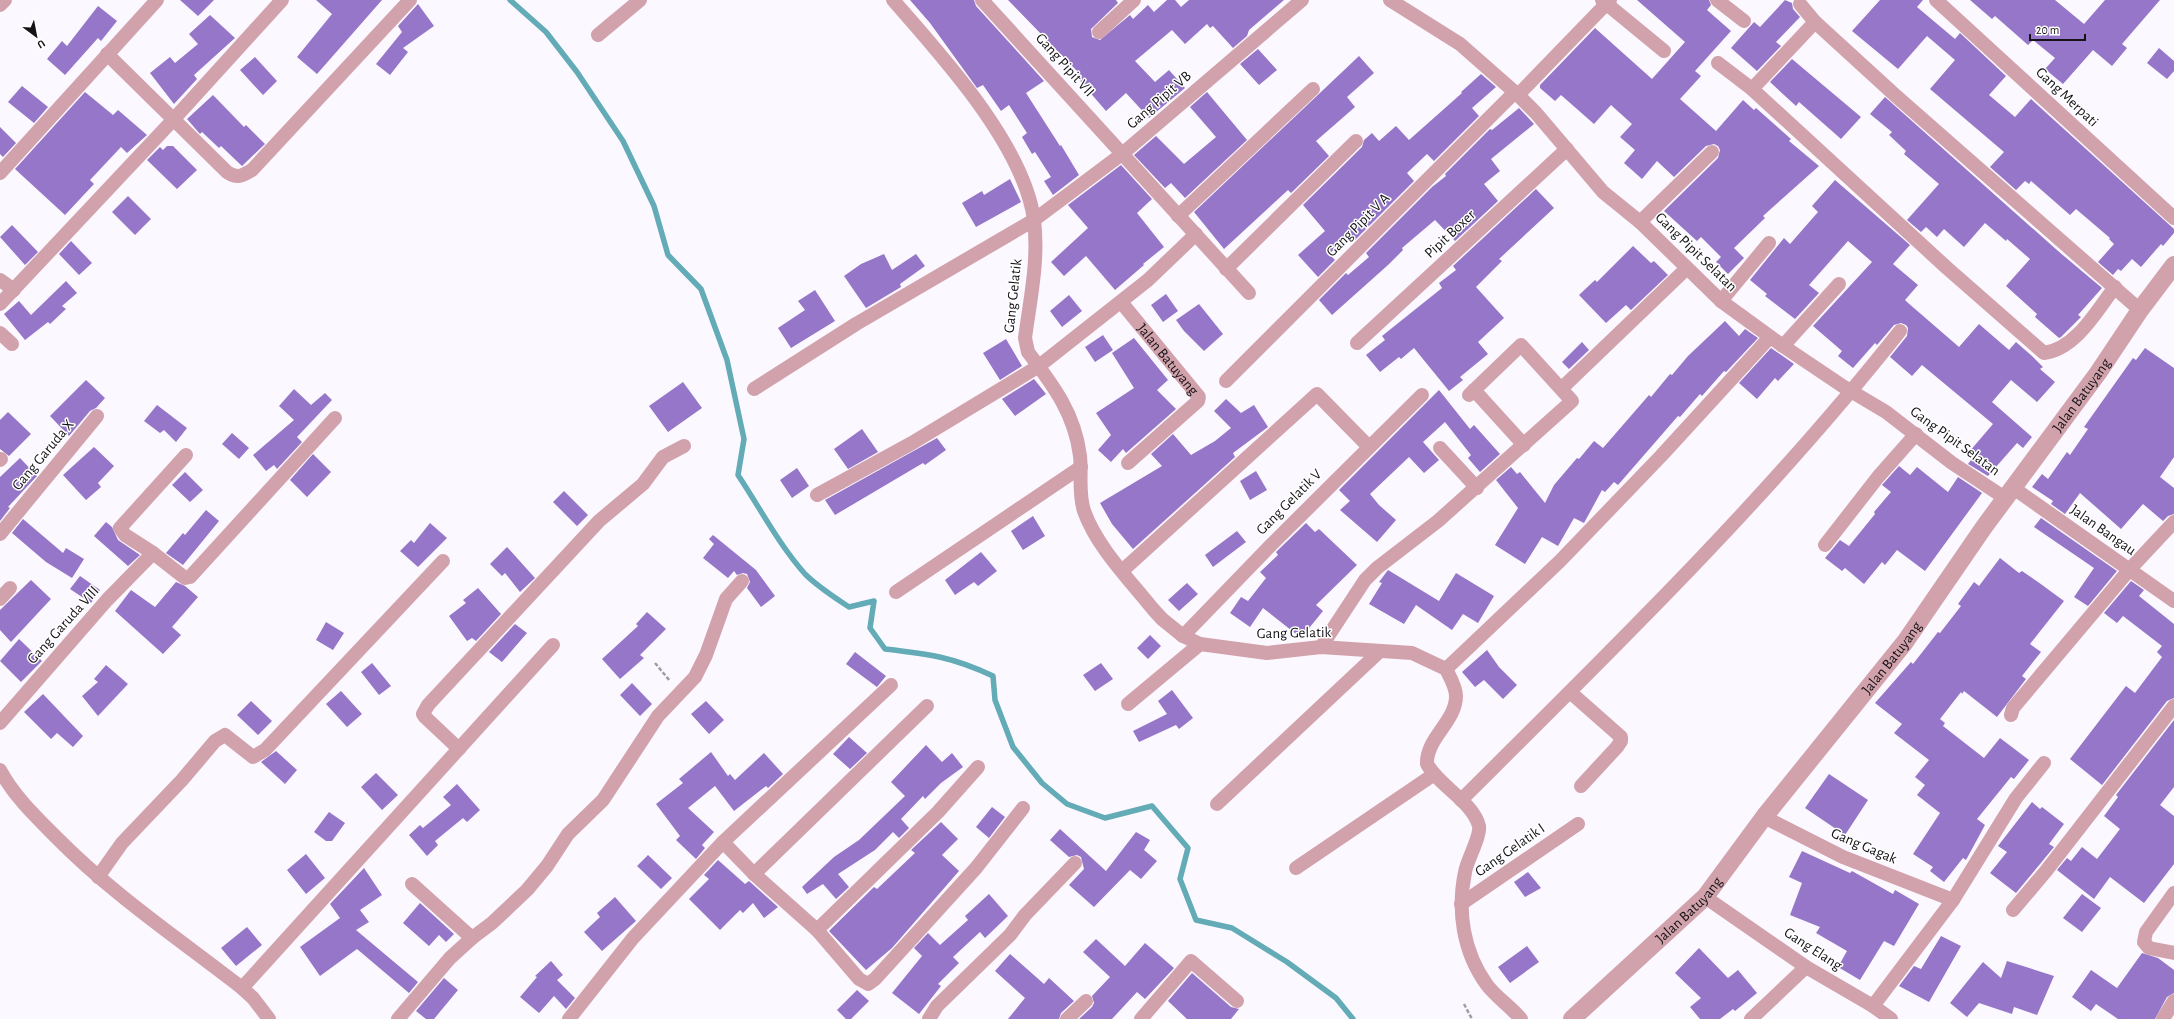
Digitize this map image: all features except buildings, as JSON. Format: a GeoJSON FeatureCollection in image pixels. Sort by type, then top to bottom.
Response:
{"type":"FeatureCollection","features":[{"type":"Feature","properties":{"kind":"street"},"geometry":{"type":"LineString","coordinates":[[0,5],[5,0]]}},
{"type":"Feature","properties":{"kind":"street"},"geometry":{"type":"LineString","coordinates":[[0,172],[157,0]]}},
{"type":"Feature","properties":{"kind":"street"},"geometry":{"type":"LineString","coordinates":[[0,304],[173,120],[282,0]]}},
{"type":"Feature","properties":{"kind":"street"},"geometry":{"type":"LineString","coordinates":[[107,54],[227,172],[234,177],[241,177],[252,170],[410,0]]}},
{"type":"Feature","properties":{"kind":"street"},"geometry":{"type":"LineString","coordinates":[[598,35],[640,0]]}},
{"type":"Feature","properties":{"kind":"street","name":"Gang Gelatik"},"geometry":{"type":"LineString","coordinates":[[893,0],[938,51],[994,127],[1009,150],[1021,177],[1034,220],[1034,273],[1025,338],[1028,352],[1055,387],[1069,412],[1078,437],[1081,467],[1079,490],[1084,511],[1095,535],[1122,571],[1162,619],[1183,636],[1200,644],[1266,653],[1321,647],[1412,653],[1446,669]]}},
{"type":"Feature","properties":{"kind":"street","name":"Gang Pipit VII"},"geometry":{"type":"LineString","coordinates":[[982,0],[1249,293]]}},
{"type":"Feature","properties":{"kind":"street"},"geometry":{"type":"LineString","coordinates":[[1099,32],[1134,0]]}},
{"type":"Feature","properties":{"kind":"street","name":"Gang Pipit VB"},"geometry":{"type":"LineString","coordinates":[[754,390],[856,324],[1034,220],[1122,154],[1302,0]]}},
{"type":"Feature","properties":{"kind":"street","name":"Gang Pipit Selatan"},"geometry":{"type":"LineString","coordinates":[[1390,0],[1460,44],[1516,94],[1536,113],[1603,192],[1640,222],[1686,269],[1721,301],[1783,346],[1886,412],[1952,463],[2008,492]]}},
{"type":"Feature","properties":{"kind":"street"},"geometry":{"type":"LineString","coordinates":[[1717,0],[1744,21]]}},
{"type":"Feature","properties":{"kind":"street","name":"Gang Merpati"},"geometry":{"type":"LineString","coordinates":[[1936,0],[2174,218]]}},
{"type":"Feature","properties":{"kind":"street"},"geometry":{"type":"LineString","coordinates":[[1606,1],[1664,51]]}},
{"type":"Feature","properties":{"kind":"street","name":"Gang Pipit V A"},"geometry":{"type":"LineString","coordinates":[[1226,381],[1516,94],[1606,1]]}},
{"type":"Feature","properties":{"kind":"street"},"geometry":{"type":"LineString","coordinates":[[1800,4],[1815,22],[1896,96],[2140,310]]}},
{"type":"Feature","properties":{"kind":"street"},"geometry":{"type":"LineString","coordinates":[[1752,89],[1815,22]]}},
{"type":"Feature","properties":{"kind":"street"},"geometry":{"type":"LineString","coordinates":[[1718,63],[1752,89],[1947,268],[2044,353],[2059,348],[2075,336],[2115,287]]}},
{"type":"Feature","properties":{"kind":"street"},"geometry":{"type":"LineString","coordinates":[[1178,216],[1313,89]]}},
{"type":"Feature","properties":{"kind":"street"},"geometry":{"type":"LineString","coordinates":[[1226,269],[1356,141]]}},
{"type":"Feature","properties":{"kind":"street","name":"Pipit Boxer"},"geometry":{"type":"LineString","coordinates":[[1356,343],[1567,150]]}},
{"type":"Feature","properties":{"kind":"street"},"geometry":{"type":"LineString","coordinates":[[1640,222],[1712,152]]}},
{"type":"Feature","properties":{"kind":"street"},"geometry":{"type":"LineString","coordinates":[[817,495],[912,443],[1039,366],[1122,302],[1148,280],[1196,234]]}},
{"type":"Feature","properties":{"kind":"street"},"geometry":{"type":"LineString","coordinates":[[1721,301],[1769,243]]}},
{"type":"Feature","properties":{"kind":"street","name":"Jalan Batuyang"},"geometry":{"type":"LineString","coordinates":[[1572,1019],[1711,900],[1764,817],[1905,642],[2008,492],[2098,373],[2140,310],[2174,265]]}},
{"type":"Feature","properties":{"kind":"street"},"geometry":{"type":"LineString","coordinates":[[1562,388],[1686,269]]}},
{"type":"Feature","properties":{"kind":"street"},"geometry":{"type":"LineString","coordinates":[[0,280],[14,290]]}},
{"type":"Feature","properties":{"kind":"street"},"geometry":{"type":"LineString","coordinates":[[1783,346],[1839,284]]}},
{"type":"Feature","properties":{"kind":"street","name":"Jalan Batuyang"},"geometry":{"type":"LineString","coordinates":[[1122,302],[1199,397],[1198,402],[1128,463]]}},
{"type":"Feature","properties":{"kind":"street"},"geometry":{"type":"LineString","coordinates":[[1461,800],[1674,587],[1852,391],[1900,331]]}},
{"type":"Feature","properties":{"kind":"street"},"geometry":{"type":"LineString","coordinates":[[0,333],[12,344]]}},
{"type":"Feature","properties":{"kind":"street"},"geometry":{"type":"LineString","coordinates":[[1521,1019],[1487,986],[1473,960],[1463,935],[1461,904],[1465,872],[1471,852],[1480,833],[1475,817],[1461,800],[1433,775],[1427,764],[1431,744],[1453,709],[1456,696],[1446,669],[1560,561],[1661,456],[1770,337]]}},
{"type":"Feature","properties":{"kind":"street"},"geometry":{"type":"LineString","coordinates":[[1321,647],[1365,580],[1377,568],[1415,540],[1477,488],[1571,404],[1571,398],[1521,345],[1471,392],[1524,445]]}},
{"type":"Feature","properties":{"kind":"street"},"geometry":{"type":"LineString","coordinates":[[1122,571],[1313,390],[1369,447]]}},
{"type":"Feature","properties":{"kind":"street","name":"Gang Gelatik V"},"geometry":{"type":"LineString","coordinates":[[1183,636],[1422,395]]}},
{"type":"Feature","properties":{"kind":"street","name":"Gang Garuda X"},"geometry":{"type":"LineString","coordinates":[[0,534],[97,416]]}},
{"type":"Feature","properties":{"kind":"street"},"geometry":{"type":"LineString","coordinates":[[186,455],[120,528],[125,535],[153,553],[185,578],[190,577],[335,418]]}},
{"type":"Feature","properties":{"kind":"street"},"geometry":{"type":"LineString","coordinates":[[1825,545],[1878,477],[1916,434]]}},
{"type":"Feature","properties":{"kind":"street"},"geometry":{"type":"LineString","coordinates":[[459,748],[425,717],[423,714],[428,705],[599,521],[643,484],[663,457],[684,446]]}},
{"type":"Feature","properties":{"kind":"street"},"geometry":{"type":"LineString","coordinates":[[1440,448],[1477,488]]}},
{"type":"Feature","properties":{"kind":"street"},"geometry":{"type":"LineString","coordinates":[[896,592],[1081,467]]}},
{"type":"Feature","properties":{"kind":"street","name":"Jalan Bangau"},"geometry":{"type":"LineString","coordinates":[[2008,492],[2130,569],[2174,601]]}},
{"type":"Feature","properties":{"kind":"street"},"geometry":{"type":"LineString","coordinates":[[2011,715],[2013,708],[2130,569],[2174,522]]}},
{"type":"Feature","properties":{"kind":"street","name":"Gang Garuda VIII"},"geometry":{"type":"LineString","coordinates":[[0,723],[107,600],[153,553]]}},
{"type":"Feature","properties":{"kind":"street"},"geometry":{"type":"LineString","coordinates":[[98,877],[122,843],[182,780],[215,741],[225,735],[253,757],[265,750],[444,561]]}},
{"type":"Feature","properties":{"kind":"street"},"geometry":{"type":"LineString","coordinates":[[398,1019],[450,958],[472,938],[492,923],[548,866],[568,834],[603,800],[658,716],[695,677],[706,655],[726,599],[742,581]]}},
{"type":"Feature","properties":{"kind":"street"},"geometry":{"type":"LineString","coordinates":[[0,599],[10,588]]}},
{"type":"Feature","properties":{"kind":"street"},"geometry":{"type":"LineString","coordinates":[[1128,704],[1200,644]]}},
{"type":"Feature","properties":{"kind":"street"},"geometry":{"type":"LineString","coordinates":[[242,988],[553,645]]}},
{"type":"Feature","properties":{"kind":"street"},"geometry":{"type":"LineString","coordinates":[[1217,804],[1379,652]]}},
{"type":"Feature","properties":{"kind":"street"},"geometry":{"type":"LineString","coordinates":[[569,1019],[633,938],[723,842],[892,685]]}},
{"type":"Feature","properties":{"kind":"street"},"geometry":{"type":"LineString","coordinates":[[1570,692],[1621,737],[1621,741],[1617,747],[1581,786]]}},
{"type":"Feature","properties":{"kind":"street"},"geometry":{"type":"LineString","coordinates":[[754,874],[928,706]]}},
{"type":"Feature","properties":{"kind":"street"},"geometry":{"type":"LineString","coordinates":[[2013,910],[2046,871],[2174,706]]}},
{"type":"Feature","properties":{"kind":"street"},"geometry":{"type":"LineString","coordinates":[[1873,1006],[1953,900],[2016,798],[2044,763]]}},
{"type":"Feature","properties":{"kind":"street"},"geometry":{"type":"LineString","coordinates":[[817,930],[938,812],[978,767]]}},
{"type":"Feature","properties":{"kind":"street"},"geometry":{"type":"LineString","coordinates":[[0,770],[12,790],[35,817],[98,877],[121,897],[242,988],[253,998],[269,1019]]}},
{"type":"Feature","properties":{"kind":"street"},"geometry":{"type":"LineString","coordinates":[[1296,868],[1433,775]]}},
{"type":"Feature","properties":{"kind":"street"},"geometry":{"type":"LineString","coordinates":[[723,842],[754,874],[817,930],[860,979],[868,984],[875,979],[976,868],[1023,808]]}},
{"type":"Feature","properties":{"kind":"street","name":"Gang Gagak"},"geometry":{"type":"LineString","coordinates":[[1764,817],[1843,857],[1953,900]]}},
{"type":"Feature","properties":{"kind":"street","name":"Gang Gelatik I"},"geometry":{"type":"LineString","coordinates":[[1461,904],[1578,824]]}},
{"type":"Feature","properties":{"kind":"street"},"geometry":{"type":"LineString","coordinates":[[929,1019],[937,1006],[1010,935],[1026,915],[1075,863]]}},
{"type":"Feature","properties":{"kind":"street"},"geometry":{"type":"LineString","coordinates":[[412,884],[472,938]]}},
{"type":"Feature","properties":{"kind":"street"},"geometry":{"type":"LineString","coordinates":[[2174,893],[2146,932],[2144,942],[2149,948],[2174,953]]}},
{"type":"Feature","properties":{"kind":"street","name":"Gang Elang"},"geometry":{"type":"LineString","coordinates":[[1711,900],[1806,967],[1873,1006],[1891,1019]]}},
{"type":"Feature","properties":{"kind":"street"},"geometry":{"type":"LineString","coordinates":[[1142,1019],[1190,961],[1237,1001]]}},
{"type":"Feature","properties":{"kind":"street"},"geometry":{"type":"LineString","coordinates":[[1751,1019],[1806,967]]}},
{"type":"Feature","properties":{"kind":"street"},"geometry":{"type":"LineString","coordinates":[[1067,1019],[1086,1001]]}},
{"type":"Feature","properties":{"kind":"street"},"geometry":{"type":"LineString","coordinates":[[2162,1019],[2174,1001]]}},
{"type":"Feature","properties":{"kind":"path"},"geometry":{"type":"LineString","coordinates":[[655,663],[680,694]]}},
{"type":"Feature","properties":{"kind":"path"},"geometry":{"type":"LineString","coordinates":[[1464,1004],[1472,1019]]}},
{"type":"Feature","properties":{"kind":"waterway"},"geometry":{"type":"LineString","coordinates":[[510,0],[546,32],[577,72],[623,141],[654,206],[668,255],[701,289],[727,360],[744,439],[738,475],[778,539],[805,574],[826,592],[849,607],[874,601],[870,628],[885,649],[953,660],[993,676],[995,700],[1013,747],[1042,783],[1067,804],[1105,818],[1152,806],[1188,848],[1180,879],[1196,920],[1232,928],[1287,962],[1336,998],[1353,1019]]}}]}
